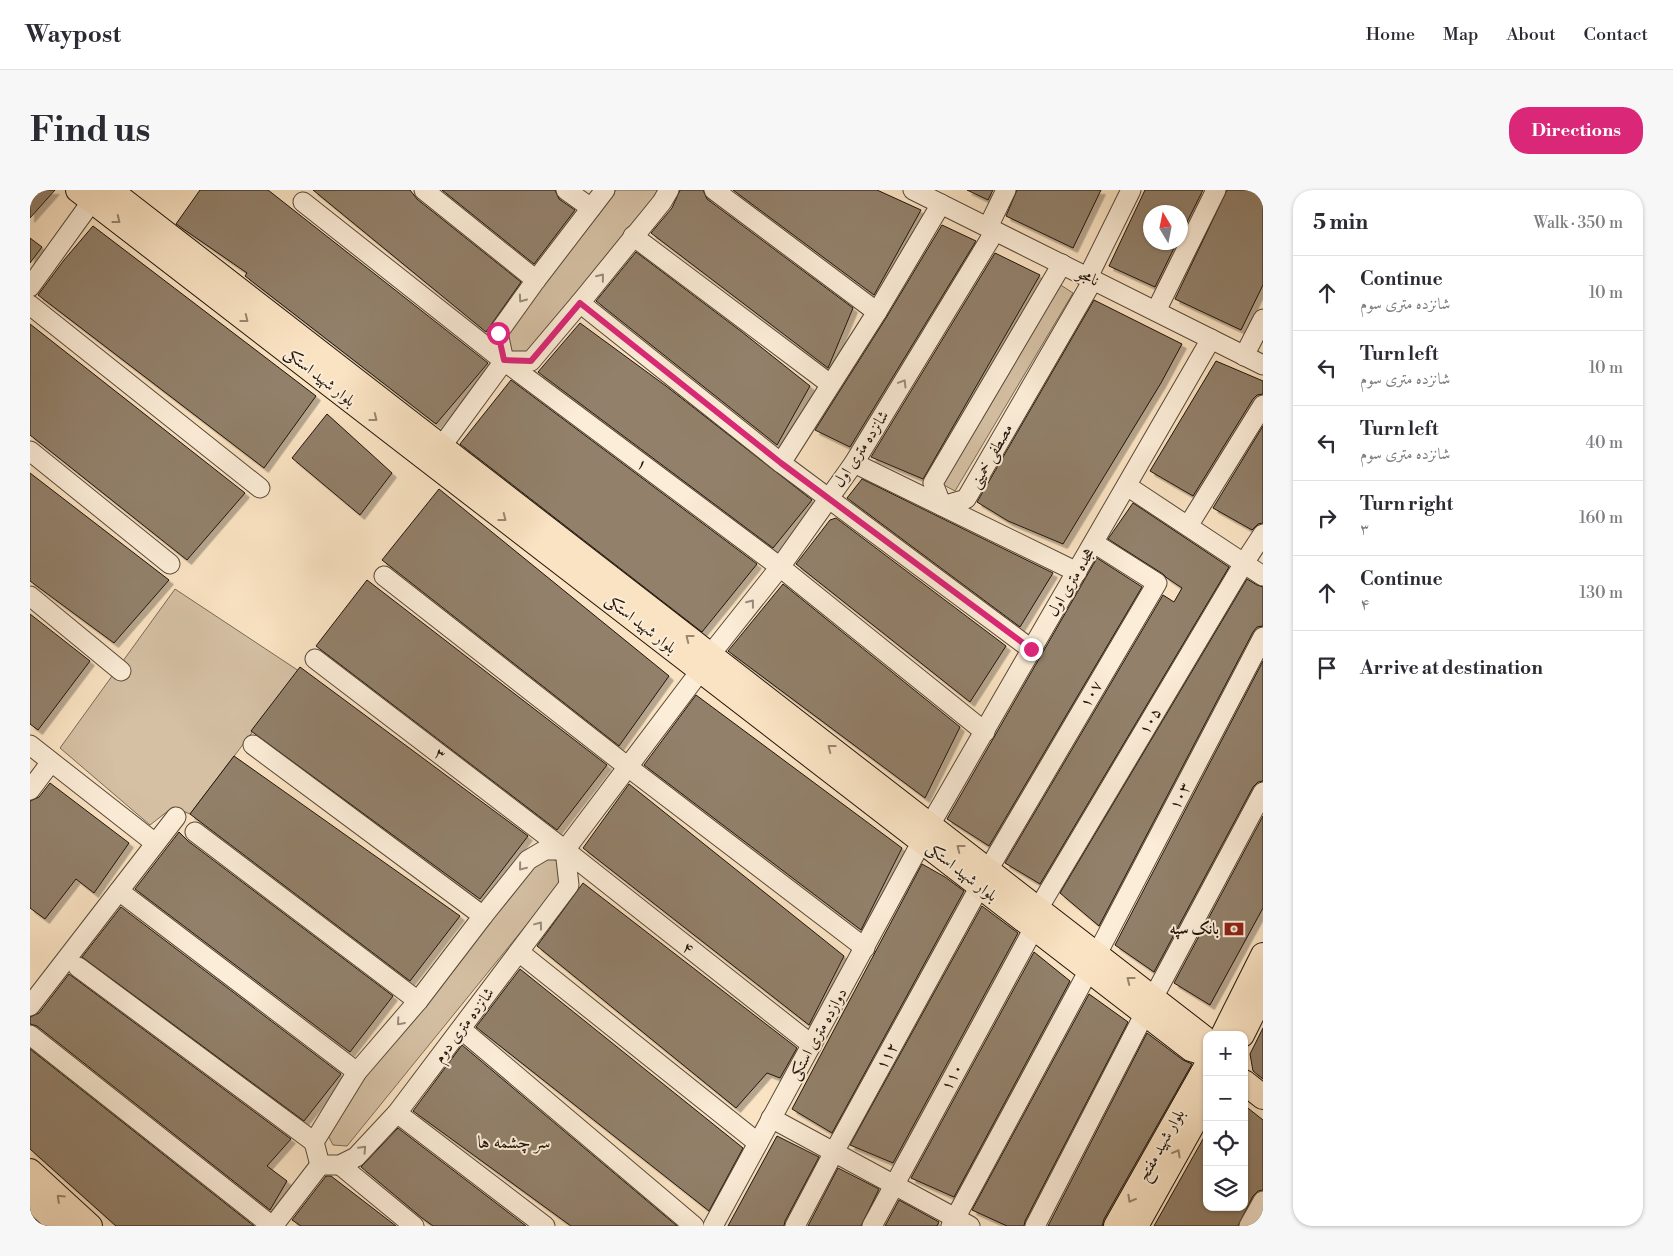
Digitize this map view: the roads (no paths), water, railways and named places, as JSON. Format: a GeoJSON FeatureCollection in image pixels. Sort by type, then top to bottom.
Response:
{"type":"FeatureCollection","features":[{"type":"Feature","properties":{"kind":"main road","name":"بلوار شهید استکی"},"geometry":{"type":"LineString","coordinates":[[93,194],[441,446],[622,598]]}},
{"type":"Feature","properties":{"kind":"main road","name":"بلوار شهید استکی"},"geometry":{"type":"LineString","coordinates":[[93,194],[622,598],[1093,962],[1149,1006],[1192,1049],[1203,1053]]}},
{"type":"Feature","properties":{"kind":"main road"},"geometry":{"type":"LineString","coordinates":[[1225,1031],[1263,955]]}},
{"type":"Feature","properties":{"kind":"main road"},"geometry":{"type":"LineString","coordinates":[[1244,1031],[1263,993]]}},
{"type":"Feature","properties":{"kind":"main road","name":"بلوار شهید استکی"},"geometry":{"type":"LineString","coordinates":[[1149,1006],[1182,1020],[1203,1036]]}},
{"type":"Feature","properties":{"kind":"main road"},"geometry":{"type":"LineString","coordinates":[[1182,1020],[1192,1021],[1219,1017],[1237,1007]]}},
{"type":"Feature","properties":{"kind":"main road","name":"بلوار شهید مفتح"},"geometry":{"type":"LineString","coordinates":[[1116,1226],[1203,1072]]}},
{"type":"Feature","properties":{"kind":"main road"},"geometry":{"type":"LineString","coordinates":[[1248,1085],[1263,1097]]}},
{"type":"Feature","properties":{"kind":"main road","name":"بلوار شهید مفتح"},"geometry":{"type":"LineString","coordinates":[[1136,1226],[1203,1106]]}},
{"type":"Feature","properties":{"kind":"main road"},"geometry":{"type":"LineString","coordinates":[[30,1171],[90,1226]]}},
{"type":"Feature","properties":{"kind":"main road"},"geometry":{"type":"LineString","coordinates":[[30,1197],[61,1226]]}},
{"type":"Feature","properties":{"kind":"street"},"geometry":{"type":"LineString","coordinates":[[424,190],[536,280]]}},
{"type":"Feature","properties":{"kind":"street"},"geometry":{"type":"LineString","coordinates":[[566,190],[591,208]]}},
{"type":"Feature","properties":{"kind":"street"},"geometry":{"type":"LineString","coordinates":[[441,446],[504,360],[498,333],[604,190]]}},
{"type":"Feature","properties":{"kind":"street"},"geometry":{"type":"LineString","coordinates":[[504,360],[531,361],[662,202],[669,190]]}},
{"type":"Feature","properties":{"kind":"street"},"geometry":{"type":"LineString","coordinates":[[714,190],[876,312]]}},
{"type":"Feature","properties":{"kind":"street","name":"نامجو"},"geometry":{"type":"LineString","coordinates":[[913,190],[1263,365]]}},
{"type":"Feature","properties":{"kind":"street","name":"شانزده متری اول"},"geometry":{"type":"LineString","coordinates":[[705,662],[780,567],[854,464],[991,229],[1006,190]]}},
{"type":"Feature","properties":{"kind":"street","name":"مصطفی خمینی"},"geometry":{"type":"LineString","coordinates":[[942,506],[966,499],[1090,279],[1131,190]]}},
{"type":"Feature","properties":{"kind":"street"},"geometry":{"type":"LineString","coordinates":[[1156,311],[1216,190]]}},
{"type":"Feature","properties":{"kind":"street"},"geometry":{"type":"LineString","coordinates":[[30,287],[93,194]]}},
{"type":"Feature","properties":{"kind":"street","name":"۱"},"geometry":{"type":"LineString","coordinates":[[303,202],[504,360],[780,567],[985,732]]}},
{"type":"Feature","properties":{"kind":"street"},"geometry":{"type":"LineString","coordinates":[[781,463],[941,204]]}},
{"type":"Feature","properties":{"kind":"street"},"geometry":{"type":"LineString","coordinates":[[633,236],[830,384]]}},
{"type":"Feature","properties":{"kind":"street"},"geometry":{"type":"LineString","coordinates":[[942,506],[933,484],[1062,264]]}},
{"type":"Feature","properties":{"kind":"street"},"geometry":{"type":"LineString","coordinates":[[580,303],[781,463],[1031,649]]}},
{"type":"Feature","properties":{"kind":"street"},"geometry":{"type":"LineString","coordinates":[[30,305],[260,488]]}},
{"type":"Feature","properties":{"kind":"street"},"geometry":{"type":"LineString","coordinates":[[1244,356],[1263,319]]}},
{"type":"Feature","properties":{"kind":"street","name":"هجده متری اول"},"geometry":{"type":"LineString","coordinates":[[926,833],[1211,339]]}},
{"type":"Feature","properties":{"kind":"street"},"geometry":{"type":"LineString","coordinates":[[1188,526],[1263,405]]}},
{"type":"Feature","properties":{"kind":"street"},"geometry":{"type":"LineString","coordinates":[[30,451],[170,564]]}},
{"type":"Feature","properties":{"kind":"street"},"geometry":{"type":"LineString","coordinates":[[854,464],[1077,572]]}},
{"type":"Feature","properties":{"kind":"street"},"geometry":{"type":"LineString","coordinates":[[1127,486],[1263,576]]}},
{"type":"Feature","properties":{"kind":"street","name":"۱۰۵"},"geometry":{"type":"LineString","coordinates":[[1036,918],[1244,563],[1263,534]]}},
{"type":"Feature","properties":{"kind":"street","name":"۱۰۷"},"geometry":{"type":"LineString","coordinates":[[984,878],[1157,583],[1094,543]]}},
{"type":"Feature","properties":{"kind":"street"},"geometry":{"type":"LineString","coordinates":[[384,576],[628,767],[865,948]]}},
{"type":"Feature","properties":{"kind":"street"},"geometry":{"type":"LineString","coordinates":[[30,596],[121,671]]}},
{"type":"Feature","properties":{"kind":"street","name":"۱۰۳"},"geometry":{"type":"LineString","coordinates":[[959,1223],[1263,637]]}},
{"type":"Feature","properties":{"kind":"street","name":"۳"},"geometry":{"type":"LineString","coordinates":[[315,659],[565,850]]}},
{"type":"Feature","properties":{"kind":"street"},"geometry":{"type":"LineString","coordinates":[[314,1142],[357,1072],[418,1001],[528,860],[545,850],[565,850],[705,662]]}},
{"type":"Feature","properties":{"kind":"street"},"geometry":{"type":"LineString","coordinates":[[30,745],[155,843]]}},
{"type":"Feature","properties":{"kind":"street"},"geometry":{"type":"LineString","coordinates":[[253,745],[483,916]]}},
{"type":"Feature","properties":{"kind":"street"},"geometry":{"type":"LineString","coordinates":[[30,790],[52,762]]}},
{"type":"Feature","properties":{"kind":"street"},"geometry":{"type":"LineString","coordinates":[[1035,1226],[1263,792]]}},
{"type":"Feature","properties":{"kind":"street"},"geometry":{"type":"LineString","coordinates":[[30,1006],[176,817]]}},
{"type":"Feature","properties":{"kind":"street"},"geometry":{"type":"LineString","coordinates":[[195,832],[418,1001]]}},
{"type":"Feature","properties":{"kind":"street","name":"دوازده متری استکی"},"geometry":{"type":"LineString","coordinates":[[713,1226],[926,833]]}},
{"type":"Feature","properties":{"kind":"street","name":"شانزده متری دوم"},"geometry":{"type":"LineString","coordinates":[[340,1165],[356,1157],[398,1112],[569,885],[565,850]]}},
{"type":"Feature","properties":{"kind":"street","name":"۴"},"geometry":{"type":"LineString","coordinates":[[565,850],[812,1045]]}},
{"type":"Feature","properties":{"kind":"street","name":"۱۱۲"},"geometry":{"type":"LineString","coordinates":[[795,1226],[984,878]]}},
{"type":"Feature","properties":{"kind":"street"},"geometry":{"type":"LineString","coordinates":[[119,891],[357,1072]]}},
{"type":"Feature","properties":{"kind":"street","name":"۱۱۰"},"geometry":{"type":"LineString","coordinates":[[872,1226],[1036,918]]}},
{"type":"Feature","properties":{"kind":"street"},"geometry":{"type":"LineString","coordinates":[[519,952],[758,1143]]}},
{"type":"Feature","properties":{"kind":"street"},"geometry":{"type":"LineString","coordinates":[[78,966],[314,1142],[320,1165]]}},
{"type":"Feature","properties":{"kind":"street"},"geometry":{"type":"LineString","coordinates":[[461,1030],[694,1226]]}},
{"type":"Feature","properties":{"kind":"street"},"geometry":{"type":"LineString","coordinates":[[30,1035],[273,1226],[320,1165]]}},
{"type":"Feature","properties":{"kind":"street"},"geometry":{"type":"LineString","coordinates":[[398,1112],[545,1226]]}},
{"type":"Feature","properties":{"kind":"street"},"geometry":{"type":"LineString","coordinates":[[771,1118],[893,1184],[959,1223]]}},
{"type":"Feature","properties":{"kind":"street"},"geometry":{"type":"LineString","coordinates":[[320,1165],[340,1165],[414,1226]]}},
{"type":"Feature","properties":{"kind":"street"},"geometry":{"type":"LineString","coordinates":[[1249,1226],[1263,1201]]}},
{"type":"Feature","properties":{"kind":"place","name":"بانک سپه"},"geometry":{"type":"Point","coordinates":[1234,929]}},
{"type":"Feature","properties":{"kind":"district","name":"سر چشمه ها"},"geometry":{"type":"Point","coordinates":[514,1142]}}]}
